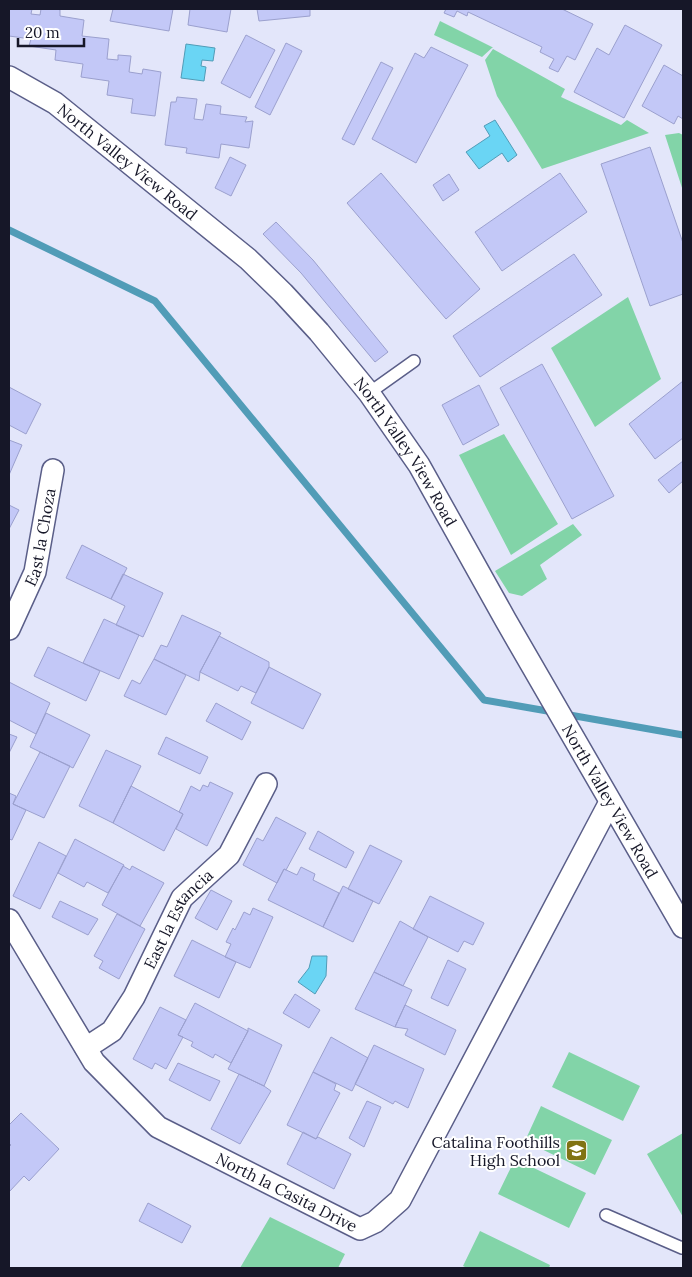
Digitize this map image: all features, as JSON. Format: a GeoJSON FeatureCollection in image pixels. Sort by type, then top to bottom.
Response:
{"type":"FeatureCollection","features":[{"type":"Feature","properties":{"kind":"street","name":"North Valley View Road"},"geometry":{"type":"LineString","coordinates":[[9,77],[56,103],[248,259],[319,332],[369,393],[418,465],[504,619],[683,927]]}},
{"type":"Feature","properties":{"kind":"street","name":"East la Choza"},"geometry":{"type":"LineString","coordinates":[[9,629],[35,572],[53,470]]}},
{"type":"Feature","properties":{"kind":"street","name":"East la Estancia"},"geometry":{"type":"LineString","coordinates":[[86,1048],[112,1031],[134,997],[182,898],[229,854],[266,784]]}},
{"type":"Feature","properties":{"kind":"street","name":"North la Casita Drive"},"geometry":{"type":"LineString","coordinates":[[9,920],[94,1062],[158,1127],[360,1229],[375,1222],[400,1200],[610,802]]}},
{"type":"Feature","properties":{"kind":"lane"},"geometry":{"type":"LineString","coordinates":[[369,393],[414,361]]}},
{"type":"Feature","properties":{"kind":"lane"},"geometry":{"type":"LineString","coordinates":[[606,1215],[683,1247]]}},
{"type":"Feature","properties":{"kind":"green space"},"geometry":{"type":"Polygon","coordinates":[[[440,21],[493,47],[482,57],[434,35],[440,21]]]}},
{"type":"Feature","properties":{"kind":"green space"},"geometry":{"type":"Polygon","coordinates":[[[493,49],[565,89],[561,97],[621,125],[627,120],[649,133],[542,169],[497,96],[485,60],[493,49]]]}},
{"type":"Feature","properties":{"kind":"green space"},"geometry":{"type":"Polygon","coordinates":[[[679,133],[683,135],[683,191],[665,135],[679,133]]]}},
{"type":"Feature","properties":{"kind":"green space"},"geometry":{"type":"Polygon","coordinates":[[[628,297],[661,379],[595,427],[551,348],[628,297]]]}},
{"type":"Feature","properties":{"kind":"green space"},"geometry":{"type":"Polygon","coordinates":[[[504,434],[558,524],[511,555],[459,455],[504,434]]]}},
{"type":"Feature","properties":{"kind":"green space"},"geometry":{"type":"Polygon","coordinates":[[[573,524],[582,535],[540,565],[547,579],[522,596],[509,593],[495,571],[573,524]]]}},
{"type":"Feature","properties":{"kind":"green space"},"geometry":{"type":"Polygon","coordinates":[[[569,1052],[640,1086],[623,1121],[552,1087],[569,1052]]]}},
{"type":"Feature","properties":{"kind":"green space"},"geometry":{"type":"Polygon","coordinates":[[[541,1106],[612,1140],[595,1175],[525,1141],[541,1106]]]}},
{"type":"Feature","properties":{"kind":"green space"},"geometry":{"type":"Polygon","coordinates":[[[683,1133],[683,1217],[647,1154],[683,1133]]]}},
{"type":"Feature","properties":{"kind":"green space"},"geometry":{"type":"Polygon","coordinates":[[[515,1159],[586,1193],[569,1228],[498,1194],[515,1159]]]}},
{"type":"Feature","properties":{"kind":"green space"},"geometry":{"type":"Polygon","coordinates":[[[270,1217],[345,1254],[338,1268],[240,1268],[270,1217]]]}},
{"type":"Feature","properties":{"kind":"green space"},"geometry":{"type":"Polygon","coordinates":[[[480,1231],[550,1265],[549,1268],[467,1268],[463,1266],[480,1231]]]}},
{"type":"Feature","properties":{"kind":"water"},"geometry":{"type":"Polygon","coordinates":[[[186,44],[215,48],[213,61],[202,60],[201,66],[206,67],[204,81],[181,78],[186,44]]]}},
{"type":"Feature","properties":{"kind":"water"},"geometry":{"type":"Polygon","coordinates":[[[495,120],[517,155],[508,162],[502,153],[479,169],[466,152],[490,136],[484,126],[495,120]]]}},
{"type":"Feature","properties":{"kind":"water"},"geometry":{"type":"Polygon","coordinates":[[[312,956],[327,956],[326,976],[315,994],[298,982],[309,968],[312,956]]]}},
{"type":"Feature","properties":{"kind":"building"},"geometry":{"type":"Polygon","coordinates":[[[9,9],[32,9],[31,14],[40,15],[41,9],[58,9],[60,10],[60,16],[84,20],[82,36],[109,39],[107,59],[118,60],[118,55],[131,56],[129,72],[142,74],[143,69],[161,72],[155,116],[131,113],[133,99],[107,95],[109,81],[81,77],[83,64],[55,60],[56,50],[29,46],[31,39],[9,36],[9,9]]]}},
{"type":"Feature","properties":{"kind":"building"},"geometry":{"type":"Polygon","coordinates":[[[113,9],[173,9],[169,31],[110,21],[113,9]]]}},
{"type":"Feature","properties":{"kind":"building"},"geometry":{"type":"Polygon","coordinates":[[[190,9],[231,9],[227,32],[188,25],[190,9]]]}},
{"type":"Feature","properties":{"kind":"building"},"geometry":{"type":"Polygon","coordinates":[[[257,9],[310,9],[310,16],[259,21],[257,9]]]}},
{"type":"Feature","properties":{"kind":"building"},"geometry":{"type":"Polygon","coordinates":[[[446,9],[562,9],[593,24],[575,60],[567,56],[558,72],[549,68],[554,59],[540,52],[542,47],[468,12],[467,16],[457,11],[454,17],[444,13],[446,9]]]}},
{"type":"Feature","properties":{"kind":"building"},"geometry":{"type":"Polygon","coordinates":[[[625,25],[662,45],[624,118],[574,92],[597,48],[609,55],[625,25]]]}},
{"type":"Feature","properties":{"kind":"building"},"geometry":{"type":"Polygon","coordinates":[[[246,35],[275,50],[250,98],[221,83],[246,35]]]}},
{"type":"Feature","properties":{"kind":"building"},"geometry":{"type":"Polygon","coordinates":[[[286,43],[302,51],[270,115],[255,107],[286,43]]]}},
{"type":"Feature","properties":{"kind":"building"},"geometry":{"type":"Polygon","coordinates":[[[431,47],[468,65],[416,163],[372,139],[415,53],[424,58],[431,47]]]}},
{"type":"Feature","properties":{"kind":"building"},"geometry":{"type":"Polygon","coordinates":[[[381,62],[393,68],[354,145],[342,139],[381,62]]]}},
{"type":"Feature","properties":{"kind":"building"},"geometry":{"type":"Polygon","coordinates":[[[664,65],[683,76],[683,119],[678,116],[674,124],[642,106],[664,65]]]}},
{"type":"Feature","properties":{"kind":"building"},"geometry":{"type":"Polygon","coordinates":[[[177,97],[197,99],[194,119],[203,120],[206,104],[221,106],[220,114],[247,117],[245,122],[253,121],[249,148],[221,144],[219,158],[186,153],[187,148],[165,145],[171,102],[176,102],[177,97]]]}},
{"type":"Feature","properties":{"kind":"building"},"geometry":{"type":"Polygon","coordinates":[[[650,147],[683,243],[683,294],[650,306],[601,164],[650,147]]]}},
{"type":"Feature","properties":{"kind":"building"},"geometry":{"type":"Polygon","coordinates":[[[230,157],[246,165],[231,196],[215,188],[230,157]]]}},
{"type":"Feature","properties":{"kind":"building"},"geometry":{"type":"Polygon","coordinates":[[[381,173],[480,289],[446,319],[347,203],[381,173]]]}},
{"type":"Feature","properties":{"kind":"building"},"geometry":{"type":"Polygon","coordinates":[[[560,173],[587,212],[502,271],[475,232],[560,173]]]}},
{"type":"Feature","properties":{"kind":"building"},"geometry":{"type":"Polygon","coordinates":[[[449,174],[459,190],[443,201],[433,185],[449,174]]]}},
{"type":"Feature","properties":{"kind":"building"},"geometry":{"type":"Polygon","coordinates":[[[276,222],[313,260],[388,352],[375,362],[301,273],[263,234],[276,222]]]}},
{"type":"Feature","properties":{"kind":"building"},"geometry":{"type":"Polygon","coordinates":[[[574,254],[602,295],[480,377],[453,336],[574,254]]]}},
{"type":"Feature","properties":{"kind":"building"},"geometry":{"type":"Polygon","coordinates":[[[542,364],[614,496],[572,519],[500,388],[542,364]]]}},
{"type":"Feature","properties":{"kind":"building"},"geometry":{"type":"Polygon","coordinates":[[[683,381],[683,438],[655,459],[629,424],[683,381]]]}},
{"type":"Feature","properties":{"kind":"building"},"geometry":{"type":"Polygon","coordinates":[[[479,385],[499,425],[463,445],[442,405],[479,385]]]}},
{"type":"Feature","properties":{"kind":"building"},"geometry":{"type":"Polygon","coordinates":[[[9,387],[41,404],[26,434],[9,425],[9,387]]]}},
{"type":"Feature","properties":{"kind":"building"},"geometry":{"type":"Polygon","coordinates":[[[9,440],[22,445],[9,475],[9,440]]]}},
{"type":"Feature","properties":{"kind":"building"},"geometry":{"type":"Polygon","coordinates":[[[683,461],[683,481],[669,493],[658,480],[683,461]]]}},
{"type":"Feature","properties":{"kind":"building"},"geometry":{"type":"Polygon","coordinates":[[[9,505],[19,510],[9,529],[9,505]]]}},
{"type":"Feature","properties":{"kind":"building"},"geometry":{"type":"Polygon","coordinates":[[[82,545],[127,568],[111,599],[66,578],[82,545]]]}},
{"type":"Feature","properties":{"kind":"building"},"geometry":{"type":"Polygon","coordinates":[[[123,574],[163,593],[143,637],[116,625],[125,606],[111,599],[123,574]]]}},
{"type":"Feature","properties":{"kind":"building"},"geometry":{"type":"Polygon","coordinates":[[[182,615],[221,633],[200,672],[199,681],[154,659],[161,645],[167,647],[182,615]]]}},
{"type":"Feature","properties":{"kind":"building"},"geometry":{"type":"Polygon","coordinates":[[[104,619],[139,635],[119,679],[83,663],[104,619]]]}},
{"type":"Feature","properties":{"kind":"building"},"geometry":{"type":"Polygon","coordinates":[[[219,636],[269,662],[269,667],[256,693],[241,686],[238,691],[200,672],[219,636]]]}},
{"type":"Feature","properties":{"kind":"building"},"geometry":{"type":"Polygon","coordinates":[[[48,647],[100,671],[86,701],[34,676],[48,647]]]}},
{"type":"Feature","properties":{"kind":"building"},"geometry":{"type":"Polygon","coordinates":[[[154,659],[186,675],[166,715],[124,696],[132,680],[140,684],[154,659]]]}},
{"type":"Feature","properties":{"kind":"building"},"geometry":{"type":"Polygon","coordinates":[[[269,667],[321,694],[303,729],[251,703],[269,667]]]}},
{"type":"Feature","properties":{"kind":"building"},"geometry":{"type":"Polygon","coordinates":[[[9,682],[50,703],[36,734],[9,720],[9,682]]]}},
{"type":"Feature","properties":{"kind":"building"},"geometry":{"type":"Polygon","coordinates":[[[216,703],[251,722],[242,740],[206,721],[216,703]]]}},
{"type":"Feature","properties":{"kind":"building"},"geometry":{"type":"Polygon","coordinates":[[[46,713],[90,735],[73,768],[30,747],[46,713]]]}},
{"type":"Feature","properties":{"kind":"building"},"geometry":{"type":"Polygon","coordinates":[[[9,734],[17,737],[9,753],[9,734]]]}},
{"type":"Feature","properties":{"kind":"building"},"geometry":{"type":"Polygon","coordinates":[[[166,737],[208,757],[200,774],[158,754],[166,737]]]}},
{"type":"Feature","properties":{"kind":"building"},"geometry":{"type":"Polygon","coordinates":[[[106,750],[141,766],[113,823],[79,806],[106,750]]]}},
{"type":"Feature","properties":{"kind":"building"},"geometry":{"type":"Polygon","coordinates":[[[40,752],[70,766],[44,818],[13,804],[40,752]]]}},
{"type":"Feature","properties":{"kind":"building"},"geometry":{"type":"Polygon","coordinates":[[[210,782],[233,793],[207,846],[176,829],[183,814],[179,812],[191,786],[200,791],[203,785],[208,787],[210,782]]]}},
{"type":"Feature","properties":{"kind":"building"},"geometry":{"type":"Polygon","coordinates":[[[131,786],[183,814],[164,851],[113,823],[131,786]]]}},
{"type":"Feature","properties":{"kind":"building"},"geometry":{"type":"Polygon","coordinates":[[[9,793],[16,796],[13,804],[26,810],[12,840],[9,839],[9,793]]]}},
{"type":"Feature","properties":{"kind":"building"},"geometry":{"type":"Polygon","coordinates":[[[276,817],[306,833],[277,883],[243,865],[257,838],[263,841],[276,817]]]}},
{"type":"Feature","properties":{"kind":"building"},"geometry":{"type":"Polygon","coordinates":[[[318,831],[354,852],[346,868],[309,849],[318,831]]]}},
{"type":"Feature","properties":{"kind":"building"},"geometry":{"type":"Polygon","coordinates":[[[75,839],[124,865],[108,893],[87,882],[84,887],[58,873],[75,839]]]}},
{"type":"Feature","properties":{"kind":"building"},"geometry":{"type":"Polygon","coordinates":[[[39,842],[66,856],[40,909],[13,896],[39,842]]]}},
{"type":"Feature","properties":{"kind":"building"},"geometry":{"type":"Polygon","coordinates":[[[370,845],[402,861],[379,904],[348,889],[370,845]]]}},
{"type":"Feature","properties":{"kind":"building"},"geometry":{"type":"Polygon","coordinates":[[[123,866],[130,870],[132,866],[164,883],[140,926],[102,905],[123,866]]]}},
{"type":"Feature","properties":{"kind":"building"},"geometry":{"type":"Polygon","coordinates":[[[301,867],[315,874],[313,880],[339,893],[323,927],[268,900],[284,869],[297,875],[301,867]]]}},
{"type":"Feature","properties":{"kind":"building"},"geometry":{"type":"Polygon","coordinates":[[[343,886],[373,901],[353,942],[323,927],[343,886]]]}},
{"type":"Feature","properties":{"kind":"building"},"geometry":{"type":"Polygon","coordinates":[[[211,890],[232,901],[217,930],[195,918],[211,890]]]}},
{"type":"Feature","properties":{"kind":"building"},"geometry":{"type":"Polygon","coordinates":[[[430,896],[484,923],[473,945],[464,941],[458,952],[413,929],[430,896]]]}},
{"type":"Feature","properties":{"kind":"building"},"geometry":{"type":"Polygon","coordinates":[[[60,901],[98,919],[88,935],[52,917],[60,901]]]}},
{"type":"Feature","properties":{"kind":"building"},"geometry":{"type":"Polygon","coordinates":[[[253,908],[273,917],[250,968],[225,957],[231,944],[226,942],[233,928],[235,930],[244,912],[250,915],[253,908]]]}},
{"type":"Feature","properties":{"kind":"building"},"geometry":{"type":"Polygon","coordinates":[[[117,914],[145,929],[119,979],[99,968],[103,961],[94,956],[117,914]]]}},
{"type":"Feature","properties":{"kind":"building"},"geometry":{"type":"Polygon","coordinates":[[[400,921],[428,937],[403,986],[374,972],[400,921]]]}},
{"type":"Feature","properties":{"kind":"building"},"geometry":{"type":"Polygon","coordinates":[[[192,940],[236,962],[219,998],[174,976],[192,940]]]}},
{"type":"Feature","properties":{"kind":"building"},"geometry":{"type":"Polygon","coordinates":[[[448,960],[466,969],[448,1006],[431,998],[448,960]]]}},
{"type":"Feature","properties":{"kind":"building"},"geometry":{"type":"Polygon","coordinates":[[[374,972],[412,990],[395,1027],[355,1009],[374,972]]]}},
{"type":"Feature","properties":{"kind":"building"},"geometry":{"type":"Polygon","coordinates":[[[295,994],[320,1010],[309,1028],[283,1013],[295,994]]]}},
{"type":"Feature","properties":{"kind":"building"},"geometry":{"type":"Polygon","coordinates":[[[195,1003],[248,1031],[231,1063],[215,1054],[213,1058],[191,1046],[193,1042],[178,1035],[195,1003]]]}},
{"type":"Feature","properties":{"kind":"building"},"geometry":{"type":"Polygon","coordinates":[[[405,1005],[456,1030],[445,1055],[405,1035],[408,1029],[395,1027],[405,1005]]]}},
{"type":"Feature","properties":{"kind":"building"},"geometry":{"type":"Polygon","coordinates":[[[160,1007],[186,1020],[178,1035],[183,1037],[166,1069],[155,1063],[152,1069],[133,1059],[160,1007]]]}},
{"type":"Feature","properties":{"kind":"building"},"geometry":{"type":"Polygon","coordinates":[[[248,1028],[282,1045],[264,1086],[228,1069],[248,1028]]]}},
{"type":"Feature","properties":{"kind":"building"},"geometry":{"type":"Polygon","coordinates":[[[331,1037],[368,1058],[352,1091],[313,1072],[331,1037]]]}},
{"type":"Feature","properties":{"kind":"building"},"geometry":{"type":"Polygon","coordinates":[[[374,1045],[424,1069],[408,1108],[395,1101],[393,1104],[355,1084],[374,1045]]]}},
{"type":"Feature","properties":{"kind":"building"},"geometry":{"type":"Polygon","coordinates":[[[178,1063],[220,1081],[210,1101],[169,1080],[178,1063]]]}},
{"type":"Feature","properties":{"kind":"building"},"geometry":{"type":"Polygon","coordinates":[[[313,1072],[336,1084],[334,1090],[340,1093],[316,1139],[287,1125],[313,1072]]]}},
{"type":"Feature","properties":{"kind":"building"},"geometry":{"type":"Polygon","coordinates":[[[239,1074],[271,1091],[240,1144],[211,1129],[239,1074]]]}},
{"type":"Feature","properties":{"kind":"building"},"geometry":{"type":"Polygon","coordinates":[[[367,1101],[381,1107],[364,1147],[349,1138],[367,1101]]]}},
{"type":"Feature","properties":{"kind":"building"},"geometry":{"type":"Polygon","coordinates":[[[21,1113],[59,1149],[29,1181],[24,1176],[9,1192],[9,1147],[11,1145],[9,1143],[9,1125],[21,1113]]]}},
{"type":"Feature","properties":{"kind":"building"},"geometry":{"type":"Polygon","coordinates":[[[303,1132],[316,1139],[318,1137],[351,1154],[334,1189],[287,1164],[303,1132]]]}},
{"type":"Feature","properties":{"kind":"building"},"geometry":{"type":"Polygon","coordinates":[[[148,1203],[191,1226],[182,1243],[139,1221],[148,1203]]]}},
{"type":"Feature","properties":{"kind":"waterway"},"geometry":{"type":"LineString","coordinates":[[9,230],[155,301],[484,700],[553,712]]}},
{"type":"Feature","properties":{"kind":"waterway"},"geometry":{"type":"LineString","coordinates":[[564,714],[683,735]]}},
{"type":"Feature","properties":{"kind":"place","name":"Catalina Foothills High School"},"geometry":{"type":"Point","coordinates":[576,1151]}}]}
